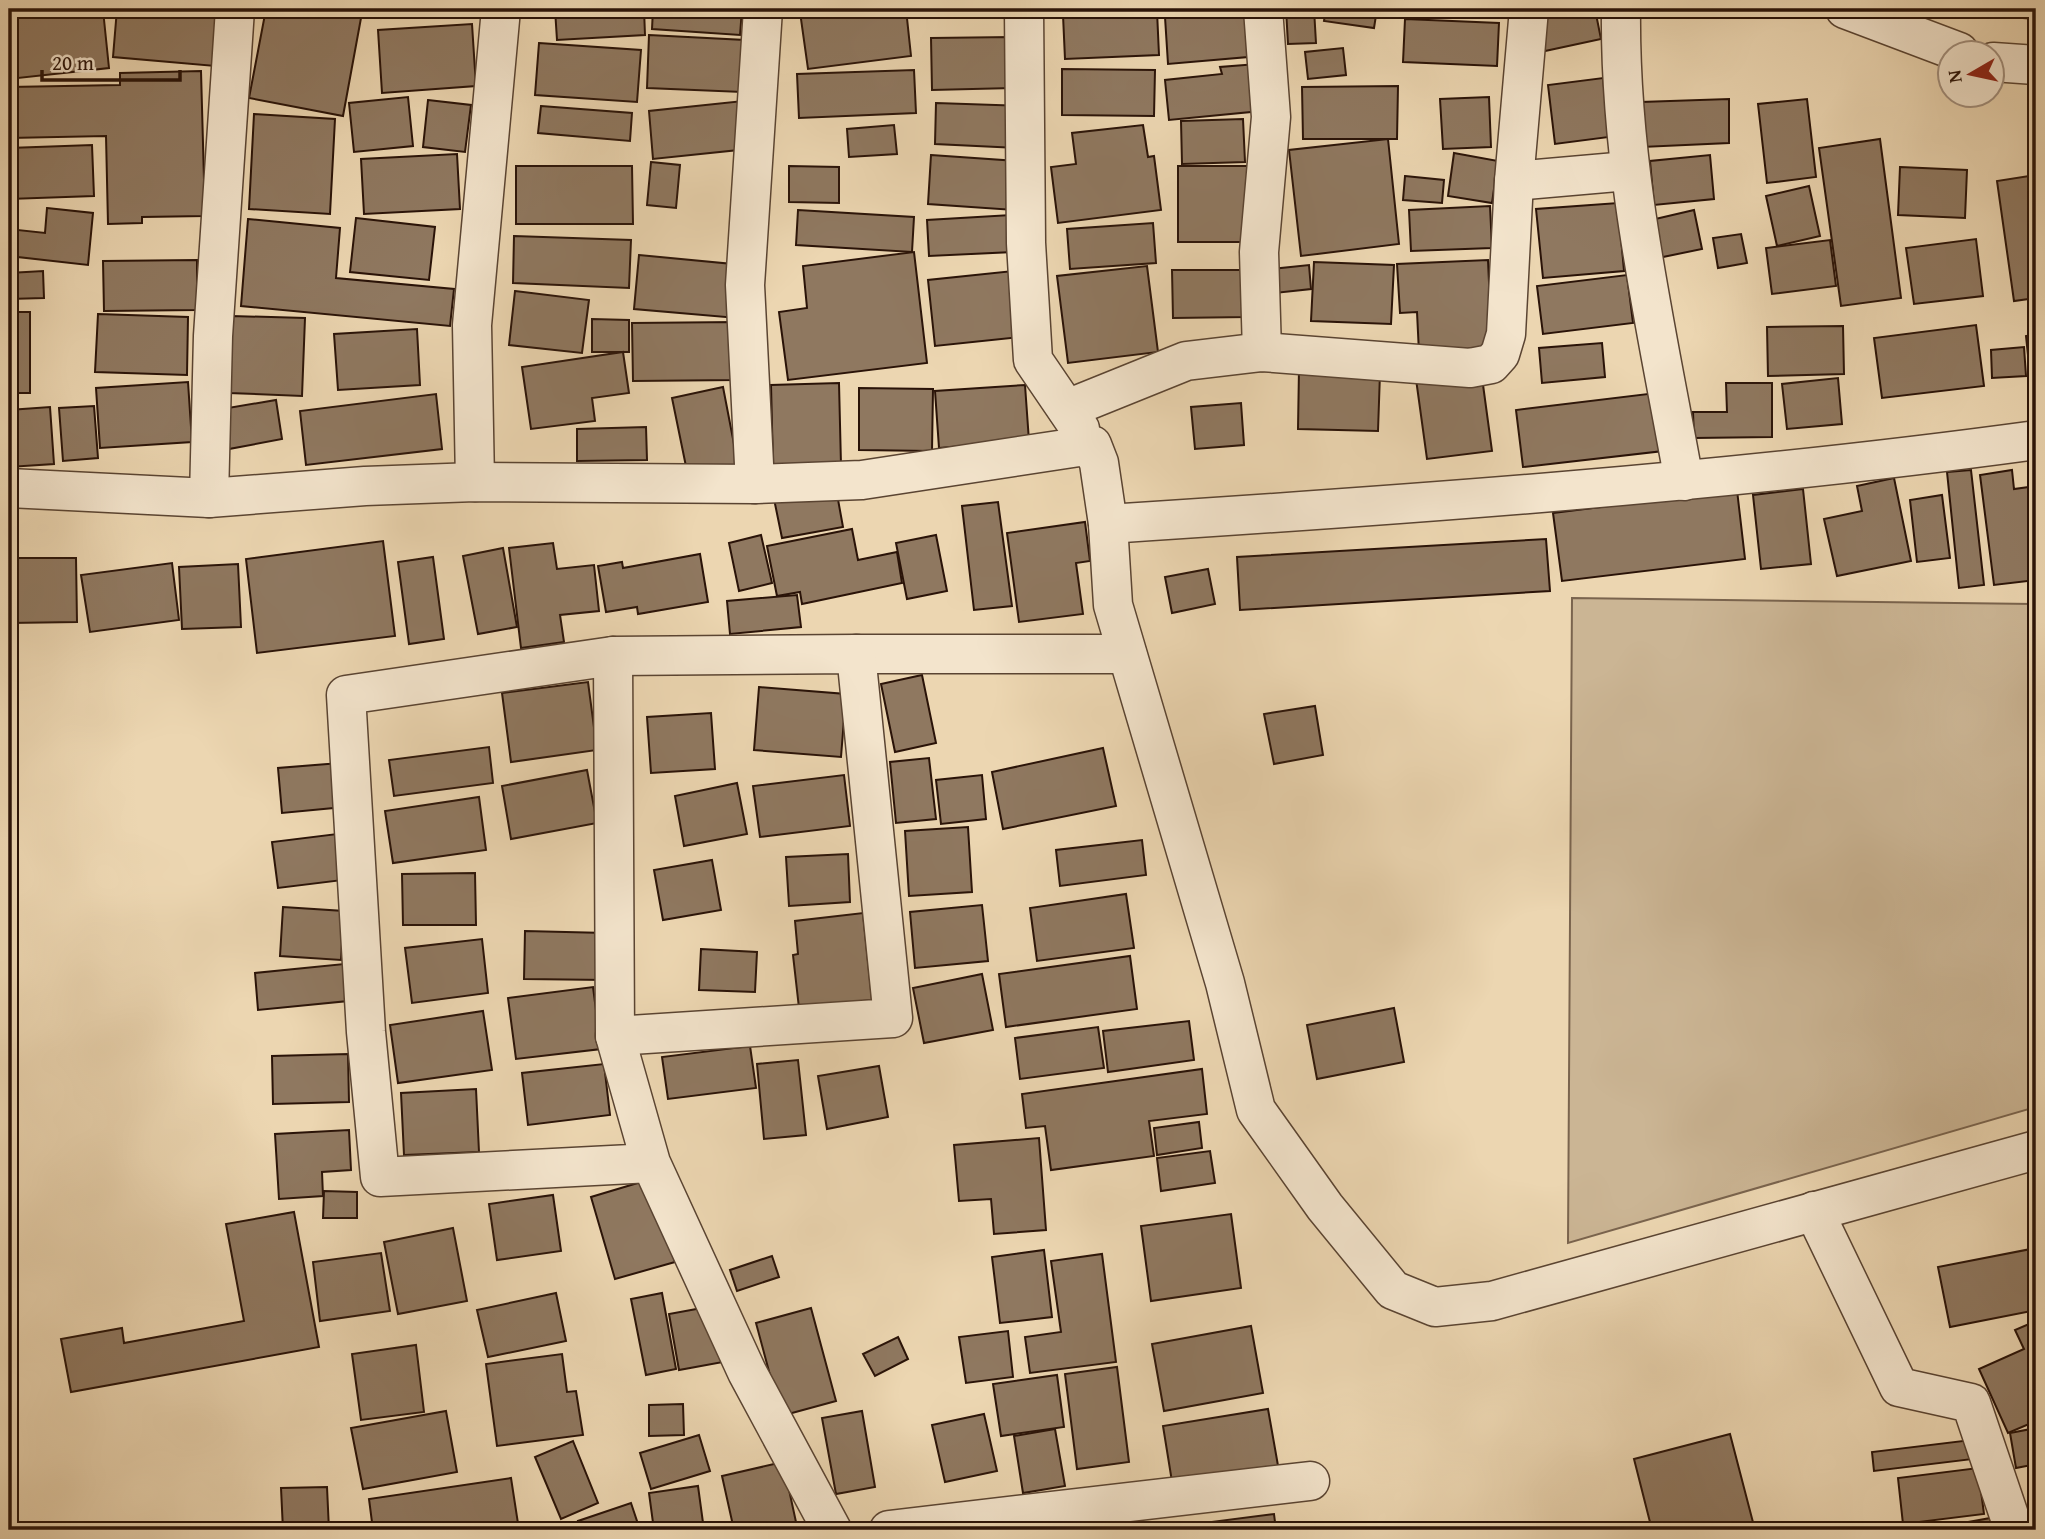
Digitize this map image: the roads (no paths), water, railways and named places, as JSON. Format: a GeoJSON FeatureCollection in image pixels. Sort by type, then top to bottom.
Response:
{"type":"FeatureCollection","features":[{"type":"Feature","properties":{"kind":"street"},"geometry":{"type":"LineString","coordinates":[[209,498],[213,336],[235,9]]}},
{"type":"Feature","properties":{"kind":"street"},"geometry":{"type":"LineString","coordinates":[[475,482],[472,325],[500,9]]}},
{"type":"Feature","properties":{"kind":"street"},"geometry":{"type":"LineString","coordinates":[[755,484],[745,285],[764,9]]}},
{"type":"Feature","properties":{"kind":"street"},"geometry":{"type":"LineString","coordinates":[[1024,9],[1026,243],[1033,360],[1092,445],[1099,463],[1108,524],[1113,605],[1224,983],[1256,1110],[1325,1207],[1393,1290],[1435,1307],[1492,1301],[2036,1150]]}},
{"type":"Feature","properties":{"kind":"street"},"geometry":{"type":"LineString","coordinates":[[1262,352],[1259,252],[1271,117],[1263,9]]}},
{"type":"Feature","properties":{"kind":"street"},"geometry":{"type":"LineString","coordinates":[[1067,409],[1186,361],[1262,352],[1470,368],[1491,364],[1500,354],[1506,334],[1514,181],[1529,9]]}},
{"type":"Feature","properties":{"kind":"street"},"geometry":{"type":"LineString","coordinates":[[1621,9],[1621,74],[1628,171],[1684,481]]}},
{"type":"Feature","properties":{"kind":"street"},"geometry":{"type":"LineString","coordinates":[[1845,9],[1916,23],[1938,38]]}},
{"type":"Feature","properties":{"kind":"street"},"geometry":{"type":"LineString","coordinates":[[2007,63],[2036,65]]}},
{"type":"Feature","properties":{"kind":"street"},"geometry":{"type":"LineString","coordinates":[[1514,181],[1628,171]]}},
{"type":"Feature","properties":{"kind":"street"},"geometry":{"type":"LineString","coordinates":[[1108,524],[1447,502],[1684,481],[1886,460],[2036,440]]}},
{"type":"Feature","properties":{"kind":"street"},"geometry":{"type":"LineString","coordinates":[[9,488],[209,498],[365,486],[475,482],[755,484],[862,480],[1092,445]]}},
{"type":"Feature","properties":{"kind":"street"},"geometry":{"type":"LineString","coordinates":[[615,1037],[894,1018],[856,654]]}},
{"type":"Feature","properties":{"kind":"street"},"geometry":{"type":"LineString","coordinates":[[651,1163],[380,1177],[366,1032],[346,695],[613,656],[1127,654]]}},
{"type":"Feature","properties":{"kind":"street"},"geometry":{"type":"LineString","coordinates":[[613,656],[615,1037],[651,1163],[747,1372],[832,1530]]}},
{"type":"Feature","properties":{"kind":"street"},"geometry":{"type":"LineString","coordinates":[[1815,1210],[1899,1387],[1971,1403],[2014,1530]]}},
{"type":"Feature","properties":{"kind":"street"},"geometry":{"type":"LineString","coordinates":[[889,1530],[1310,1481]]}}]}
